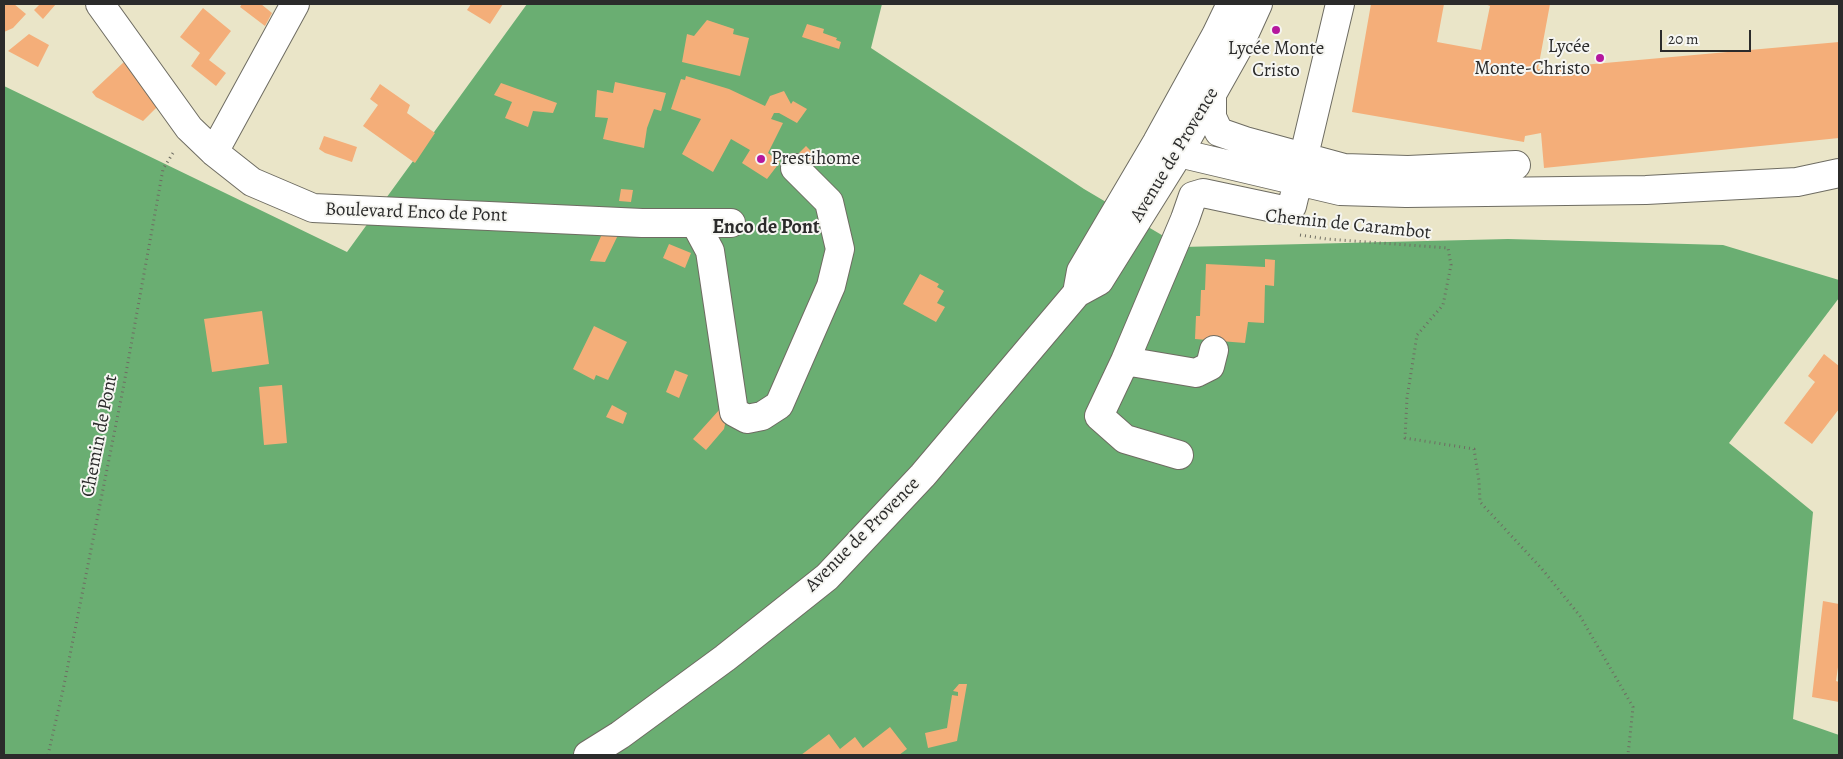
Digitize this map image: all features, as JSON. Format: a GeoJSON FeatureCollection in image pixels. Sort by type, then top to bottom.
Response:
{"type":"FeatureCollection","features":[{"type":"Feature","properties":{"kind":"main road","name":"Boulevard Enco de Pont"},"geometry":{"type":"LineString","coordinates":[[100,4],[189,128],[214,152],[252,182],[313,208],[642,223],[731,223]]}},
{"type":"Feature","properties":{"kind":"main road"},"geometry":{"type":"LineString","coordinates":[[214,152],[295,4]]}},
{"type":"Feature","properties":{"kind":"main road","name":"Avenue de Provence"},"geometry":{"type":"LineString","coordinates":[[588,755],[620,735],[725,658],[827,577],[923,475],[1077,293],[1099,280],[1168,148],[1231,4]]}},
{"type":"Feature","properties":{"kind":"main road","name":"Avenue de Provence"},"geometry":{"type":"LineString","coordinates":[[1168,148],[1212,94],[1238,48],[1258,4]]}},
{"type":"Feature","properties":{"kind":"main road"},"geometry":{"type":"LineString","coordinates":[[1179,455],[1124,439],[1099,416],[1125,361],[1193,196],[1203,193],[1283,210],[1292,206],[1340,4]]}},
{"type":"Feature","properties":{"kind":"main road"},"geometry":{"type":"LineString","coordinates":[[1212,94],[1212,117],[1219,132],[1245,141],[1340,190],[1406,193],[1646,190],[1797,182],[1839,173]]}},
{"type":"Feature","properties":{"kind":"main road"},"geometry":{"type":"LineString","coordinates":[[1168,148],[1301,169],[1408,170],[1516,165]]}},
{"type":"Feature","properties":{"kind":"main road"},"geometry":{"type":"LineString","coordinates":[[695,223],[710,251],[734,412],[747,420],[762,416],[779,404],[831,286],[840,249],[829,202],[795,168]]}},
{"type":"Feature","properties":{"kind":"main road"},"geometry":{"type":"LineString","coordinates":[[1125,361],[1196,373],[1210,366],[1214,350]]}},
{"type":"Feature","properties":{"kind":"path","name":"Chemin de Pont"},"geometry":{"type":"LineString","coordinates":[[48,755],[65,680],[124,384],[163,169],[189,128]]}},
{"type":"Feature","properties":{"kind":"path","name":"Chemin de Carambot"},"geometry":{"type":"LineString","coordinates":[[1299,235],[1327,239],[1448,248],[1451,265],[1443,306],[1417,336],[1407,398],[1404,438],[1474,449],[1480,502],[1542,569],[1580,616],[1633,708],[1628,755]]}},
{"type":"Feature","properties":{"kind":"green space"},"geometry":{"type":"Polygon","coordinates":[[[527,4],[882,4],[871,48],[1084,189],[1182,247],[1508,239],[1723,245],[1839,280],[1839,298],[1729,443],[1813,512],[1793,719],[1839,735],[1839,755],[4,755],[4,86],[347,252],[527,4]]]}},
{"type":"Feature","properties":{"kind":"building"},"geometry":{"type":"Polygon","coordinates":[[[4,4],[14,4],[26,14],[13,28],[4,32],[4,4]]]}},
{"type":"Feature","properties":{"kind":"building"},"geometry":{"type":"Polygon","coordinates":[[[40,4],[56,4],[43,19],[34,10],[40,4]]]}},
{"type":"Feature","properties":{"kind":"building"},"geometry":{"type":"Polygon","coordinates":[[[242,4],[261,4],[272,13],[265,26],[240,7],[242,4]]]}},
{"type":"Feature","properties":{"kind":"building"},"geometry":{"type":"Polygon","coordinates":[[[471,4],[503,4],[490,24],[467,10],[471,4]]]}},
{"type":"Feature","properties":{"kind":"building"},"geometry":{"type":"Polygon","coordinates":[[[1371,4],[1444,4],[1437,42],[1481,50],[1490,6],[1485,4],[1550,4],[1538,69],[1839,42],[1839,138],[1544,168],[1541,133],[1525,136],[1524,142],[1352,112],[1371,4]]]}},
{"type":"Feature","properties":{"kind":"building"},"geometry":{"type":"Polygon","coordinates":[[[203,8],[231,31],[209,60],[226,73],[216,86],[191,66],[200,53],[180,37],[203,8]]]}},
{"type":"Feature","properties":{"kind":"building"},"geometry":{"type":"Polygon","coordinates":[[[707,20],[734,29],[733,34],[749,38],[740,76],[682,62],[687,34],[694,36],[707,20]]]}},
{"type":"Feature","properties":{"kind":"building"},"geometry":{"type":"Polygon","coordinates":[[[807,24],[824,29],[823,33],[837,38],[836,40],[841,42],[839,49],[802,37],[807,24]]]}},
{"type":"Feature","properties":{"kind":"building"},"geometry":{"type":"Polygon","coordinates":[[[29,34],[49,45],[38,67],[8,51],[29,34]]]}},
{"type":"Feature","properties":{"kind":"building"},"geometry":{"type":"Polygon","coordinates":[[[124,62],[157,107],[143,121],[96,97],[92,92],[124,62]]]}},
{"type":"Feature","properties":{"kind":"building"},"geometry":{"type":"Polygon","coordinates":[[[686,76],[729,89],[765,106],[770,96],[784,91],[791,104],[793,101],[807,109],[797,123],[779,113],[774,113],[771,119],[783,123],[768,153],[780,162],[767,179],[742,163],[750,150],[731,139],[713,172],[682,154],[701,119],[671,109],[681,79],[685,80],[686,76]]]}},
{"type":"Feature","properties":{"kind":"building"},"geometry":{"type":"Polygon","coordinates":[[[615,82],[666,93],[661,111],[654,109],[647,128],[644,148],[603,139],[608,118],[595,117],[597,90],[613,93],[615,82]]]}},
{"type":"Feature","properties":{"kind":"building"},"geometry":{"type":"Polygon","coordinates":[[[501,83],[557,103],[553,113],[533,111],[528,127],[505,118],[512,102],[494,95],[501,83]]]}},
{"type":"Feature","properties":{"kind":"building"},"geometry":{"type":"Polygon","coordinates":[[[380,84],[410,105],[407,113],[435,133],[415,163],[363,126],[378,105],[370,99],[380,84]]]}},
{"type":"Feature","properties":{"kind":"building"},"geometry":{"type":"Polygon","coordinates":[[[324,136],[357,147],[352,162],[325,153],[319,149],[324,136]]]}},
{"type":"Feature","properties":{"kind":"building"},"geometry":{"type":"Polygon","coordinates":[[[806,146],[818,158],[811,165],[799,153],[806,146]]]}},
{"type":"Feature","properties":{"kind":"building"},"geometry":{"type":"Polygon","coordinates":[[[621,189],[633,190],[631,202],[619,201],[621,189]]]}},
{"type":"Feature","properties":{"kind":"building"},"geometry":{"type":"Polygon","coordinates":[[[602,234],[618,235],[605,262],[590,261],[602,234]]]}},
{"type":"Feature","properties":{"kind":"building"},"geometry":{"type":"Polygon","coordinates":[[[669,244],[691,253],[685,268],[663,258],[669,244]]]}},
{"type":"Feature","properties":{"kind":"building"},"geometry":{"type":"Polygon","coordinates":[[[1265,259],[1275,260],[1274,286],[1265,285],[1264,323],[1248,322],[1245,343],[1195,339],[1196,316],[1200,316],[1201,290],[1205,290],[1206,264],[1265,267],[1265,259]]]}},
{"type":"Feature","properties":{"kind":"building"},"geometry":{"type":"Polygon","coordinates":[[[920,274],[939,284],[937,287],[944,291],[937,303],[945,307],[936,322],[903,304],[920,274]]]}},
{"type":"Feature","properties":{"kind":"building"},"geometry":{"type":"Polygon","coordinates":[[[262,311],[269,364],[212,372],[204,319],[262,311]]]}},
{"type":"Feature","properties":{"kind":"building"},"geometry":{"type":"Polygon","coordinates":[[[594,326],[627,342],[608,380],[596,375],[594,380],[573,369],[594,326]]]}},
{"type":"Feature","properties":{"kind":"building"},"geometry":{"type":"Polygon","coordinates":[[[1824,354],[1839,366],[1839,409],[1812,444],[1784,423],[1815,382],[1808,376],[1824,354]]]}},
{"type":"Feature","properties":{"kind":"building"},"geometry":{"type":"Polygon","coordinates":[[[675,370],[688,375],[679,398],[666,392],[675,370]]]}},
{"type":"Feature","properties":{"kind":"building"},"geometry":{"type":"Polygon","coordinates":[[[282,385],[287,443],[264,445],[259,387],[282,385]]]}},
{"type":"Feature","properties":{"kind":"building"},"geometry":{"type":"Polygon","coordinates":[[[612,405],[627,413],[623,424],[606,417],[612,405]]]}},
{"type":"Feature","properties":{"kind":"building"},"geometry":{"type":"Polygon","coordinates":[[[720,409],[727,415],[724,429],[706,450],[693,439],[720,409]]]}},
{"type":"Feature","properties":{"kind":"building"},"geometry":{"type":"Polygon","coordinates":[[[1823,601],[1839,604],[1839,660],[1836,681],[1839,682],[1839,702],[1812,697],[1823,601]]]}},
{"type":"Feature","properties":{"kind":"building"},"geometry":{"type":"Polygon","coordinates":[[[959,684],[967,684],[957,741],[928,748],[925,733],[947,728],[952,695],[958,696],[958,692],[953,691],[959,684]]]}},
{"type":"Feature","properties":{"kind":"building"},"geometry":{"type":"Polygon","coordinates":[[[890,727],[907,749],[899,755],[801,755],[829,734],[840,749],[855,737],[863,748],[890,727]]]}},
{"type":"Feature","properties":{"kind":"place","name":"Lycée Monte Cristo"},"geometry":{"type":"Point","coordinates":[1276,30]}},
{"type":"Feature","properties":{"kind":"place","name":"Lycée Monte-Christo"},"geometry":{"type":"Point","coordinates":[1600,58]}},
{"type":"Feature","properties":{"kind":"place","name":"Prestihome"},"geometry":{"type":"Point","coordinates":[761,159]}},
{"type":"Feature","properties":{"kind":"district","name":"Enco de Pont"},"geometry":{"type":"Point","coordinates":[766,228]}}]}
